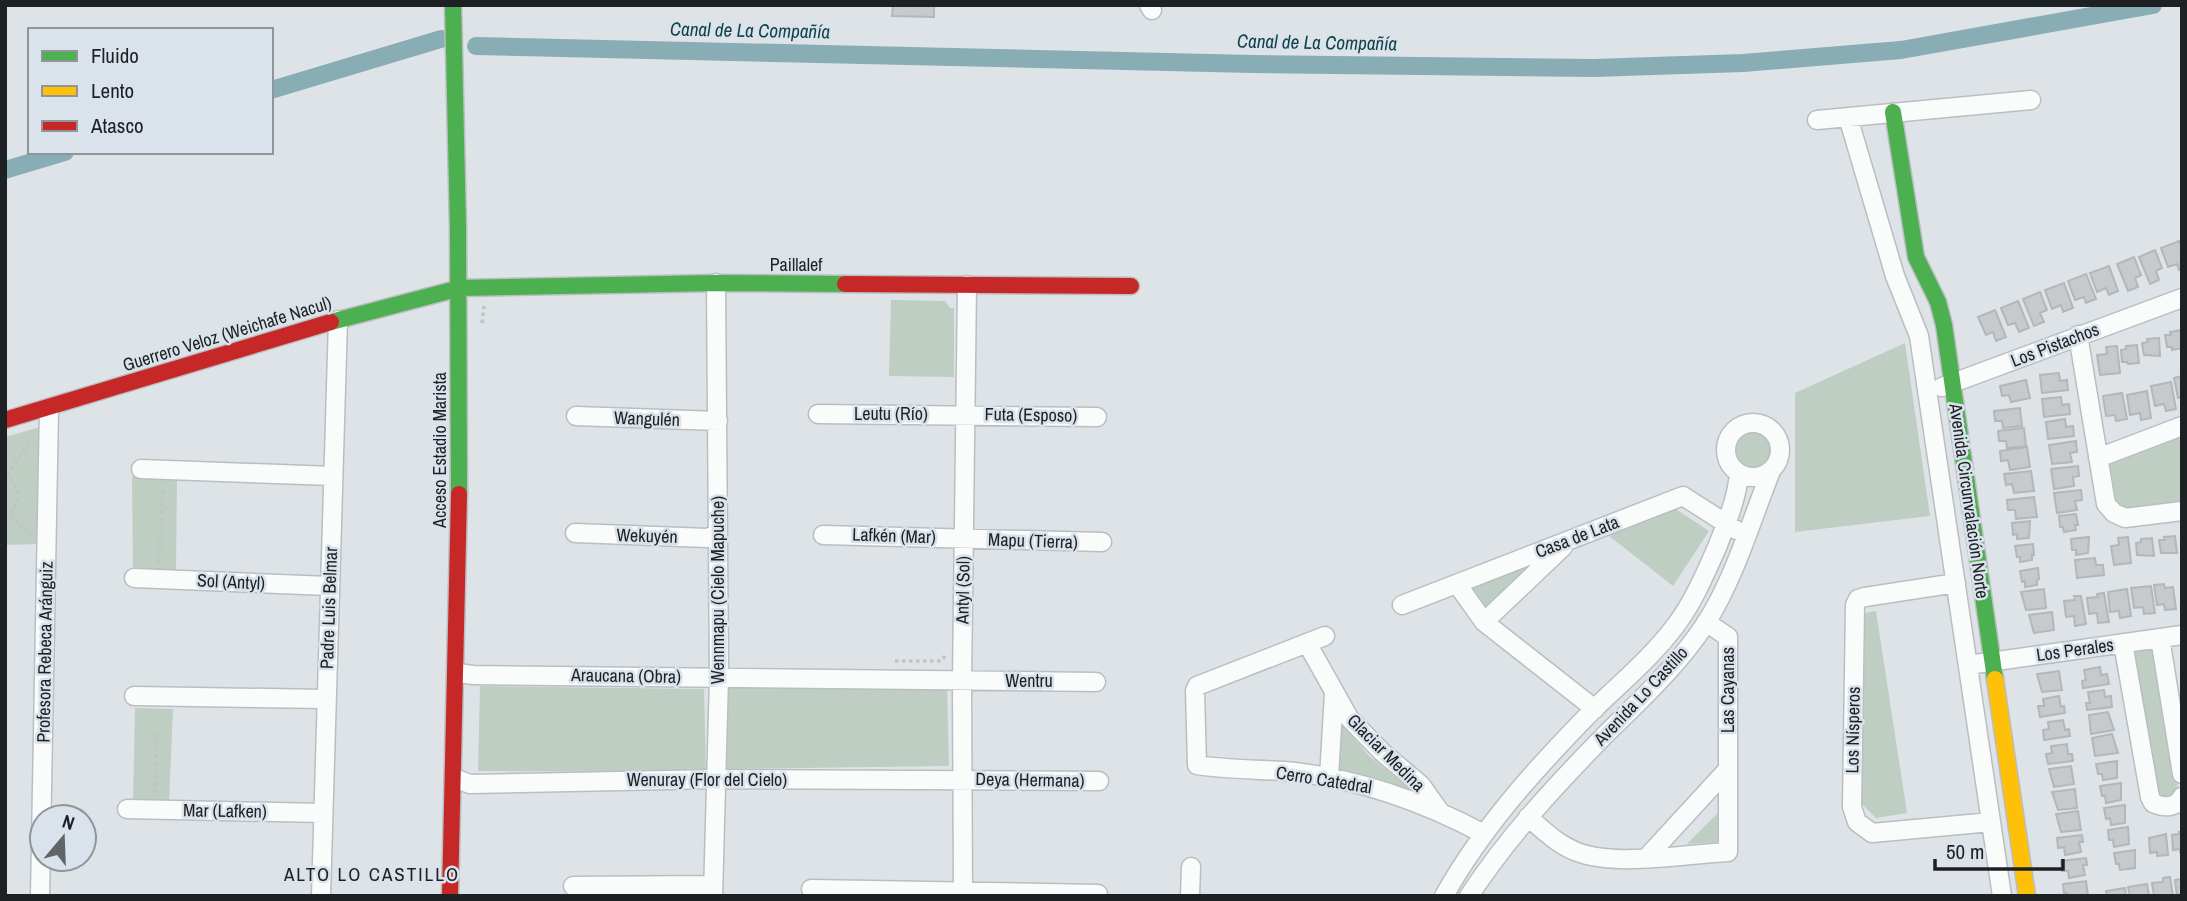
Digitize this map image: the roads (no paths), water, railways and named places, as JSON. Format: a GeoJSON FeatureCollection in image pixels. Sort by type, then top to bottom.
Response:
{"type":"FeatureCollection","features":[{"type":"Feature","properties":{"kind":"street","name":"Acceso Estadio Marista"},"geometry":{"type":"LineString","coordinates":[[450,896],[458,673],[460,288],[453,5]]}},
{"type":"Feature","properties":{"kind":"street"},"geometry":{"type":"LineString","coordinates":[[1816,120],[2031,100]]}},
{"type":"Feature","properties":{"kind":"street","name":"Avenida Circunvalación Norte"},"geometry":{"type":"LineString","coordinates":[[1894,112],[1916,257],[1938,302],[1952,384],[2027,896]]}},
{"type":"Feature","properties":{"kind":"street","name":"Avenida Circunvalación Norte"},"geometry":{"type":"LineString","coordinates":[[1848,117],[1895,276],[1919,336],[2002,896]]}},
{"type":"Feature","properties":{"kind":"street","name":"Paillalef"},"geometry":{"type":"LineString","coordinates":[[460,288],[716,283],[1131,286]]}},
{"type":"Feature","properties":{"kind":"street","name":"Wennmapu (Cielo Mapuche)"},"geometry":{"type":"LineString","coordinates":[[713,890],[719,677],[716,283]]}},
{"type":"Feature","properties":{"kind":"street","name":"Antyl (Sol)"},"geometry":{"type":"LineString","coordinates":[[963,893],[961,780],[967,285]]}},
{"type":"Feature","properties":{"kind":"street","name":"Guerrero Veloz (Weichafe Nacul)"},"geometry":{"type":"LineString","coordinates":[[5,421],[338,320],[460,288]]}},
{"type":"Feature","properties":{"kind":"street","name":"Los Pistachos"},"geometry":{"type":"LineString","coordinates":[[1928,391],[2182,298]]}},
{"type":"Feature","properties":{"kind":"street","name":"Padre Luis Belmar"},"geometry":{"type":"LineString","coordinates":[[321,896],[338,320]]}},
{"type":"Feature","properties":{"kind":"street"},"geometry":{"type":"LineString","coordinates":[[2078,335],[2106,504],[2113,513],[2125,518],[2182,511]]}},
{"type":"Feature","properties":{"kind":"street","name":"Profesora Rebeca Aránguiz"},"geometry":{"type":"LineString","coordinates":[[40,896],[49,408]]}},
{"type":"Feature","properties":{"kind":"street","name":"Leutu (Río)"},"geometry":{"type":"LineString","coordinates":[[818,414],[965,414]]}},
{"type":"Feature","properties":{"kind":"street","name":"Futa (Esposo)"},"geometry":{"type":"LineString","coordinates":[[965,414],[1097,416]]}},
{"type":"Feature","properties":{"kind":"street","name":"Wangulén"},"geometry":{"type":"LineString","coordinates":[[576,416],[718,421]]}},
{"type":"Feature","properties":{"kind":"street","name":"Avenida Lo Castillo"},"geometry":{"type":"LineString","coordinates":[[1444,896],[1509,801],[1595,709],[1650,656],[1677,624],[1704,578],[1737,491],[1739,473],[1727,459],[1727,442],[1731,433],[1746,423],[1765,425],[1778,437],[1780,455],[1771,471],[1725,589],[1706,622],[1684,653],[1528,817],[1494,858],[1469,896]]}},
{"type":"Feature","properties":{"kind":"street"},"geometry":{"type":"LineString","coordinates":[[2098,458],[2182,426]]}},
{"type":"Feature","properties":{"kind":"street"},"geometry":{"type":"LineString","coordinates":[[141,469],[333,476]]}},
{"type":"Feature","properties":{"kind":"street"},"geometry":{"type":"LineString","coordinates":[[1739,473],[1755,477],[1771,471]]}},
{"type":"Feature","properties":{"kind":"street","name":"Casa de Lata"},"geometry":{"type":"LineString","coordinates":[[1402,605],[1683,496],[1746,536]]}},
{"type":"Feature","properties":{"kind":"street","name":"Wekuyén"},"geometry":{"type":"LineString","coordinates":[[575,533],[708,538],[717,533]]}},
{"type":"Feature","properties":{"kind":"street","name":"Lafkén (Mar)"},"geometry":{"type":"LineString","coordinates":[[823,535],[964,539]]}},
{"type":"Feature","properties":{"kind":"street","name":"Mapu (Tierra)"},"geometry":{"type":"LineString","coordinates":[[964,539],[1102,542]]}},
{"type":"Feature","properties":{"kind":"street"},"geometry":{"type":"LineString","coordinates":[[1484,622],[1571,539]]}},
{"type":"Feature","properties":{"kind":"street","name":"Sol (Antyl)"},"geometry":{"type":"LineString","coordinates":[[134,578],[329,586]]}},
{"type":"Feature","properties":{"kind":"street","name":"Los Nísperos"},"geometry":{"type":"LineString","coordinates":[[1956,583],[1865,597],[1858,599],[1855,605],[1852,807],[1857,822],[1872,833],[1991,822]]}},
{"type":"Feature","properties":{"kind":"street"},"geometry":{"type":"LineString","coordinates":[[1457,584],[1484,622],[1595,709]]}},
{"type":"Feature","properties":{"kind":"street","name":"Las Cayanas"},"geometry":{"type":"LineString","coordinates":[[1528,817],[1556,841],[1574,851],[1596,858],[1728,852],[1728,637],[1706,622]]}},
{"type":"Feature","properties":{"kind":"street","name":"Los Perales"},"geometry":{"type":"LineString","coordinates":[[1968,665],[2182,635]]}},
{"type":"Feature","properties":{"kind":"street"},"geometry":{"type":"LineString","coordinates":[[1307,643],[1325,636]]}},
{"type":"Feature","properties":{"kind":"street"},"geometry":{"type":"LineString","coordinates":[[2160,638],[2182,774]]}},
{"type":"Feature","properties":{"kind":"street","name":"Glaciar Medina"},"geometry":{"type":"LineString","coordinates":[[1307,643],[1349,718],[1363,734],[1421,785],[1440,811]]}},
{"type":"Feature","properties":{"kind":"street","name":"Cerro Catedral"},"geometry":{"type":"LineString","coordinates":[[1307,643],[1197,686],[1198,766],[1293,772],[1381,789],[1440,811],[1484,834]]}},
{"type":"Feature","properties":{"kind":"street"},"geometry":{"type":"LineString","coordinates":[[2123,643],[2150,797],[2153,803],[2167,807],[2174,805],[2182,797]]}},
{"type":"Feature","properties":{"kind":"street","name":"Araucana (Obra)"},"geometry":{"type":"LineString","coordinates":[[458,673],[962,681]]}},
{"type":"Feature","properties":{"kind":"street","name":"Wentru"},"geometry":{"type":"LineString","coordinates":[[962,681],[1096,682]]}},
{"type":"Feature","properties":{"kind":"street","name":"Glaciar Medina"},"geometry":{"type":"LineString","coordinates":[[1329,777],[1334,693]]}},
{"type":"Feature","properties":{"kind":"street"},"geometry":{"type":"LineString","coordinates":[[134,696],[326,699]]}},
{"type":"Feature","properties":{"kind":"street"},"geometry":{"type":"LineString","coordinates":[[1647,857],[1728,769]]}},
{"type":"Feature","properties":{"kind":"street","name":"Wenuray (Flor del Cielo)"},"geometry":{"type":"LineString","coordinates":[[454,778],[470,783],[717,779],[961,780]]}},
{"type":"Feature","properties":{"kind":"street","name":"Deya (Hermana)"},"geometry":{"type":"LineString","coordinates":[[961,780],[1099,781]]}},
{"type":"Feature","properties":{"kind":"street","name":"Mar (Lafken)"},"geometry":{"type":"LineString","coordinates":[[127,809],[323,813]]}},
{"type":"Feature","properties":{"kind":"street"},"geometry":{"type":"LineString","coordinates":[[1190,896],[1191,867]]}},
{"type":"Feature","properties":{"kind":"street"},"geometry":{"type":"LineString","coordinates":[[573,886],[713,890]]}},
{"type":"Feature","properties":{"kind":"street"},"geometry":{"type":"LineString","coordinates":[[811,889],[1098,894]]}},
{"type":"Feature","properties":{"kind":"waterway","name":"Canal de La Compañía"},"geometry":{"type":"LineString","coordinates":[[476,46],[1253,64],[1594,68],[1743,63],[1901,50],[2153,5]]}},
{"type":"Feature","properties":{"kind":"waterway","name":"Canal de La Compañía"},"geometry":{"type":"LineString","coordinates":[[273,89],[441,39]]}},
{"type":"Feature","properties":{"kind":"waterway","name":"Canal de La Compañía"},"geometry":{"type":"LineString","coordinates":[[5,170],[58,154]]}},
{"type":"Feature","properties":{"kind":"district","name":"ALTO LO CASTILLO"},"geometry":{"type":"Point","coordinates":[372,874]}}]}
